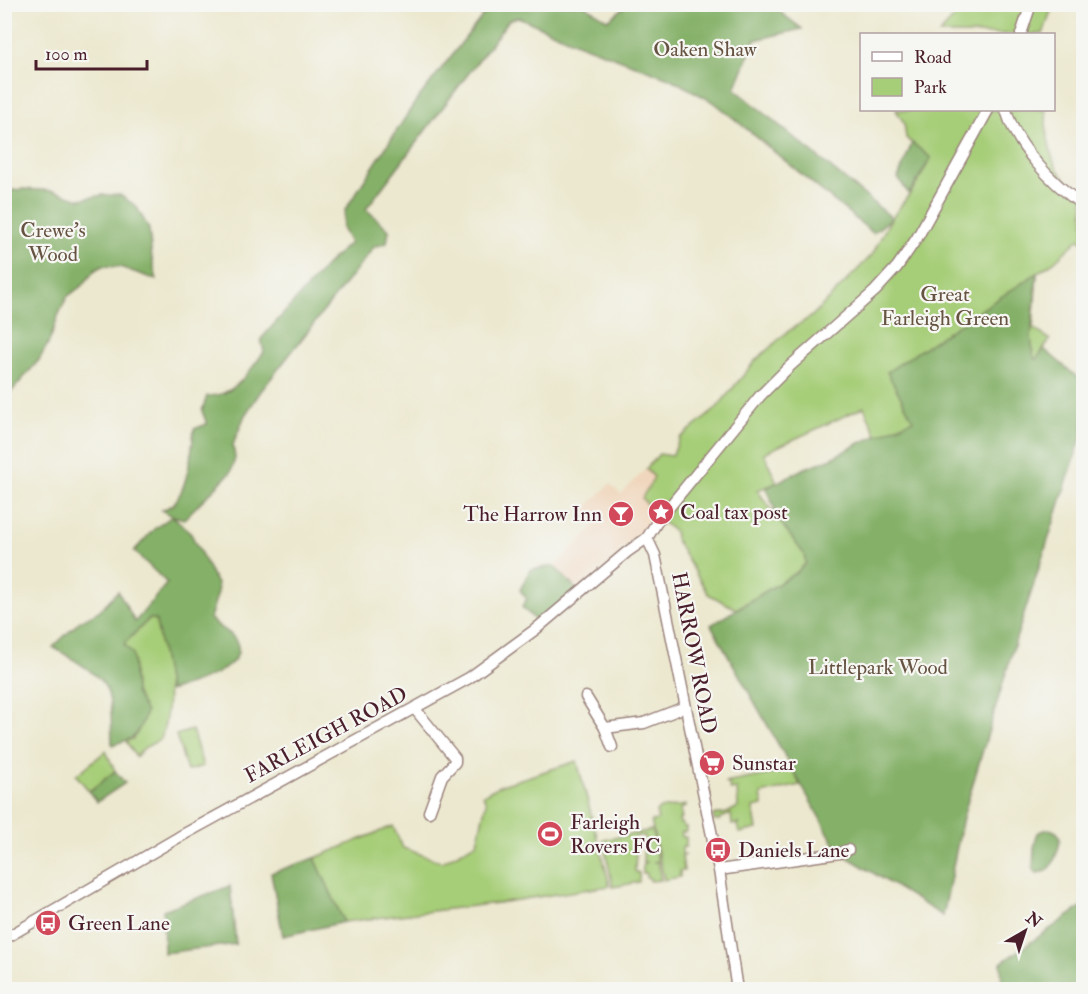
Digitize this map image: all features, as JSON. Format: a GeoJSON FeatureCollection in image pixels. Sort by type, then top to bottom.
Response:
{"type":"FeatureCollection","features":[{"type":"Feature","properties":{"kind":"street"},"geometry":{"type":"LineString","coordinates":[[1021,33],[1031,4]]}},
{"type":"Feature","properties":{"kind":"street","name":"FARLEIGH ROAD"},"geometry":{"type":"LineString","coordinates":[[4,939],[189,832],[469,678],[558,612],[633,547],[647,538],[657,522],[760,396],[789,367],[875,291],[897,267],[917,238],[986,111]]}},
{"type":"Feature","properties":{"kind":"street"},"geometry":{"type":"LineString","coordinates":[[1005,111],[1024,146],[1056,184],[1083,206]]}},
{"type":"Feature","properties":{"kind":"street","name":"HARROW ROAD"},"geometry":{"type":"LineString","coordinates":[[647,538],[655,555],[719,870],[737,990]]}},
{"type":"Feature","properties":{"kind":"street"},"geometry":{"type":"LineString","coordinates":[[586,697],[605,728],[612,747]]}},
{"type":"Feature","properties":{"kind":"street"},"geometry":{"type":"LineString","coordinates":[[415,709],[455,758],[455,762],[442,776],[429,812]]}},
{"type":"Feature","properties":{"kind":"street"},"geometry":{"type":"LineString","coordinates":[[605,728],[644,723],[686,712]]}},
{"type":"Feature","properties":{"kind":"street"},"geometry":{"type":"LineString","coordinates":[[719,870],[848,850]]}},
{"type":"Feature","properties":{"kind":"shaded area"},"geometry":{"type":"Polygon","coordinates":[[[646,469],[654,477],[643,498],[655,516],[640,533],[619,550],[620,553],[578,591],[554,566],[595,526],[595,521],[583,510],[610,484],[621,494],[646,469]]]}},
{"type":"Feature","properties":{"kind":"green space","name":"Oaken Shaw"},"geometry":{"type":"Polygon","coordinates":[[[491,5],[584,5],[608,20],[627,5],[771,5],[802,29],[755,40],[735,89],[892,218],[873,233],[715,103],[669,78],[577,43],[518,17],[509,20],[366,209],[389,230],[387,243],[374,247],[261,391],[245,415],[233,445],[235,458],[231,472],[184,519],[173,516],[191,534],[217,584],[218,592],[210,618],[232,635],[237,643],[238,653],[233,661],[214,675],[169,691],[156,621],[149,619],[124,644],[133,654],[135,692],[146,712],[135,735],[112,745],[111,709],[106,688],[89,671],[53,647],[80,621],[99,611],[118,591],[135,622],[167,583],[134,551],[154,529],[172,516],[162,510],[173,504],[183,488],[194,429],[207,424],[202,411],[207,396],[226,392],[247,375],[264,352],[261,339],[332,259],[350,243],[342,228],[345,210],[416,101],[491,5]]]}},
{"type":"Feature","properties":{"kind":"green space"},"geometry":{"type":"Polygon","coordinates":[[[966,5],[1053,5],[1043,33],[940,33],[966,5]]]}},
{"type":"Feature","properties":{"kind":"green space","name":"Great Farleigh Green"},"geometry":{"type":"Polygon","coordinates":[[[897,111],[1046,111],[1048,136],[1055,164],[1065,179],[1083,193],[1084,242],[1079,239],[1054,262],[1037,273],[1033,328],[1050,340],[1036,360],[973,394],[877,436],[864,407],[764,453],[777,483],[757,490],[804,554],[806,563],[796,573],[736,609],[708,594],[675,539],[675,532],[655,516],[642,498],[654,477],[646,469],[659,454],[672,456],[680,438],[715,410],[755,361],[787,332],[812,316],[872,255],[889,222],[916,185],[931,158],[906,138],[904,123],[897,111]]]}},
{"type":"Feature","properties":{"kind":"green space"},"geometry":{"type":"Polygon","coordinates":[[[912,143],[931,158],[909,194],[898,178],[912,143]]]}},
{"type":"Feature","properties":{"kind":"green space","name":"Crewe's Wood"},"geometry":{"type":"Polygon","coordinates":[[[24,189],[55,191],[80,199],[120,195],[136,206],[149,229],[157,280],[120,267],[102,266],[95,270],[83,285],[67,297],[50,340],[39,360],[5,399],[5,191],[24,189]]]}},
{"type":"Feature","properties":{"kind":"green space","name":"Littlepark Wood"},"geometry":{"type":"Polygon","coordinates":[[[1037,273],[1031,338],[1034,358],[1036,359],[1044,349],[1083,382],[1083,432],[1016,639],[963,817],[943,916],[839,852],[711,625],[796,573],[806,563],[804,554],[780,522],[766,488],[913,420],[887,372],[1037,273]]]}},
{"type":"Feature","properties":{"kind":"green space"},"geometry":{"type":"Polygon","coordinates":[[[554,566],[578,591],[538,623],[522,607],[527,599],[520,590],[530,570],[554,566]]]}},
{"type":"Feature","properties":{"kind":"green space"},"geometry":{"type":"Polygon","coordinates":[[[153,618],[156,621],[165,666],[167,708],[161,739],[144,748],[136,757],[126,741],[133,739],[140,700],[135,692],[133,655],[124,644],[149,619],[153,618]]]}},
{"type":"Feature","properties":{"kind":"green space"},"geometry":{"type":"Polygon","coordinates":[[[192,730],[203,766],[187,771],[176,735],[192,730]]]}},
{"type":"Feature","properties":{"kind":"green space"},"geometry":{"type":"Polygon","coordinates":[[[106,751],[115,771],[89,791],[76,775],[106,751]]]}},
{"type":"Feature","properties":{"kind":"green space"},"geometry":{"type":"Polygon","coordinates":[[[577,761],[610,886],[498,903],[344,922],[315,858],[393,826],[403,848],[442,862],[477,843],[486,803],[483,795],[499,786],[577,761]]]}},
{"type":"Feature","properties":{"kind":"green space"},"geometry":{"type":"Polygon","coordinates":[[[793,770],[800,785],[761,794],[763,806],[753,808],[757,829],[739,833],[737,825],[740,823],[732,825],[731,814],[714,821],[713,815],[727,813],[738,807],[737,789],[730,790],[729,784],[725,783],[793,770]]]}},
{"type":"Feature","properties":{"kind":"green space"},"geometry":{"type":"Polygon","coordinates":[[[115,771],[125,783],[97,802],[89,792],[115,771]]]}},
{"type":"Feature","properties":{"kind":"green space"},"geometry":{"type":"Polygon","coordinates":[[[686,805],[680,809],[682,818],[679,819],[680,824],[686,827],[686,832],[682,832],[682,837],[686,837],[686,847],[682,847],[682,855],[686,855],[682,856],[684,871],[680,871],[680,877],[664,880],[651,821],[658,820],[656,812],[659,809],[686,805]]]}},
{"type":"Feature","properties":{"kind":"green space"},"geometry":{"type":"Polygon","coordinates":[[[1049,829],[1058,833],[1060,840],[1058,849],[1050,868],[1037,873],[1033,870],[1037,835],[1049,829]]]}},
{"type":"Feature","properties":{"kind":"green space"},"geometry":{"type":"Polygon","coordinates":[[[652,830],[658,861],[653,862],[658,862],[661,880],[650,881],[646,873],[643,873],[643,863],[648,862],[643,862],[644,844],[651,841],[644,842],[645,836],[637,836],[633,839],[632,843],[636,844],[632,850],[636,851],[635,871],[639,873],[639,882],[613,887],[603,840],[652,830]]]}},
{"type":"Feature","properties":{"kind":"green space"},"geometry":{"type":"Polygon","coordinates":[[[315,858],[344,922],[283,936],[271,873],[315,858]]]}},
{"type":"Feature","properties":{"kind":"green space"},"geometry":{"type":"Polygon","coordinates":[[[230,886],[236,944],[164,953],[163,910],[230,886]]]}},
{"type":"Feature","properties":{"kind":"green space"},"geometry":{"type":"Polygon","coordinates":[[[1083,906],[1083,989],[1002,989],[1001,963],[1083,906]]]}},
{"type":"Feature","properties":{"kind":"place","name":"Coal tax post"},"geometry":{"type":"Point","coordinates":[661,512]}},
{"type":"Feature","properties":{"kind":"place","name":"The Harrow Inn"},"geometry":{"type":"Point","coordinates":[621,514]}},
{"type":"Feature","properties":{"kind":"place","name":"Sunstar"},"geometry":{"type":"Point","coordinates":[712,763]}},
{"type":"Feature","properties":{"kind":"place","name":"Farleigh Rovers FC"},"geometry":{"type":"Point","coordinates":[550,834]}},
{"type":"Feature","properties":{"kind":"place","name":"Daniels Lane"},"geometry":{"type":"Point","coordinates":[718,850]}},
{"type":"Feature","properties":{"kind":"place","name":"Green Lane"},"geometry":{"type":"Point","coordinates":[48,923]}}]}
